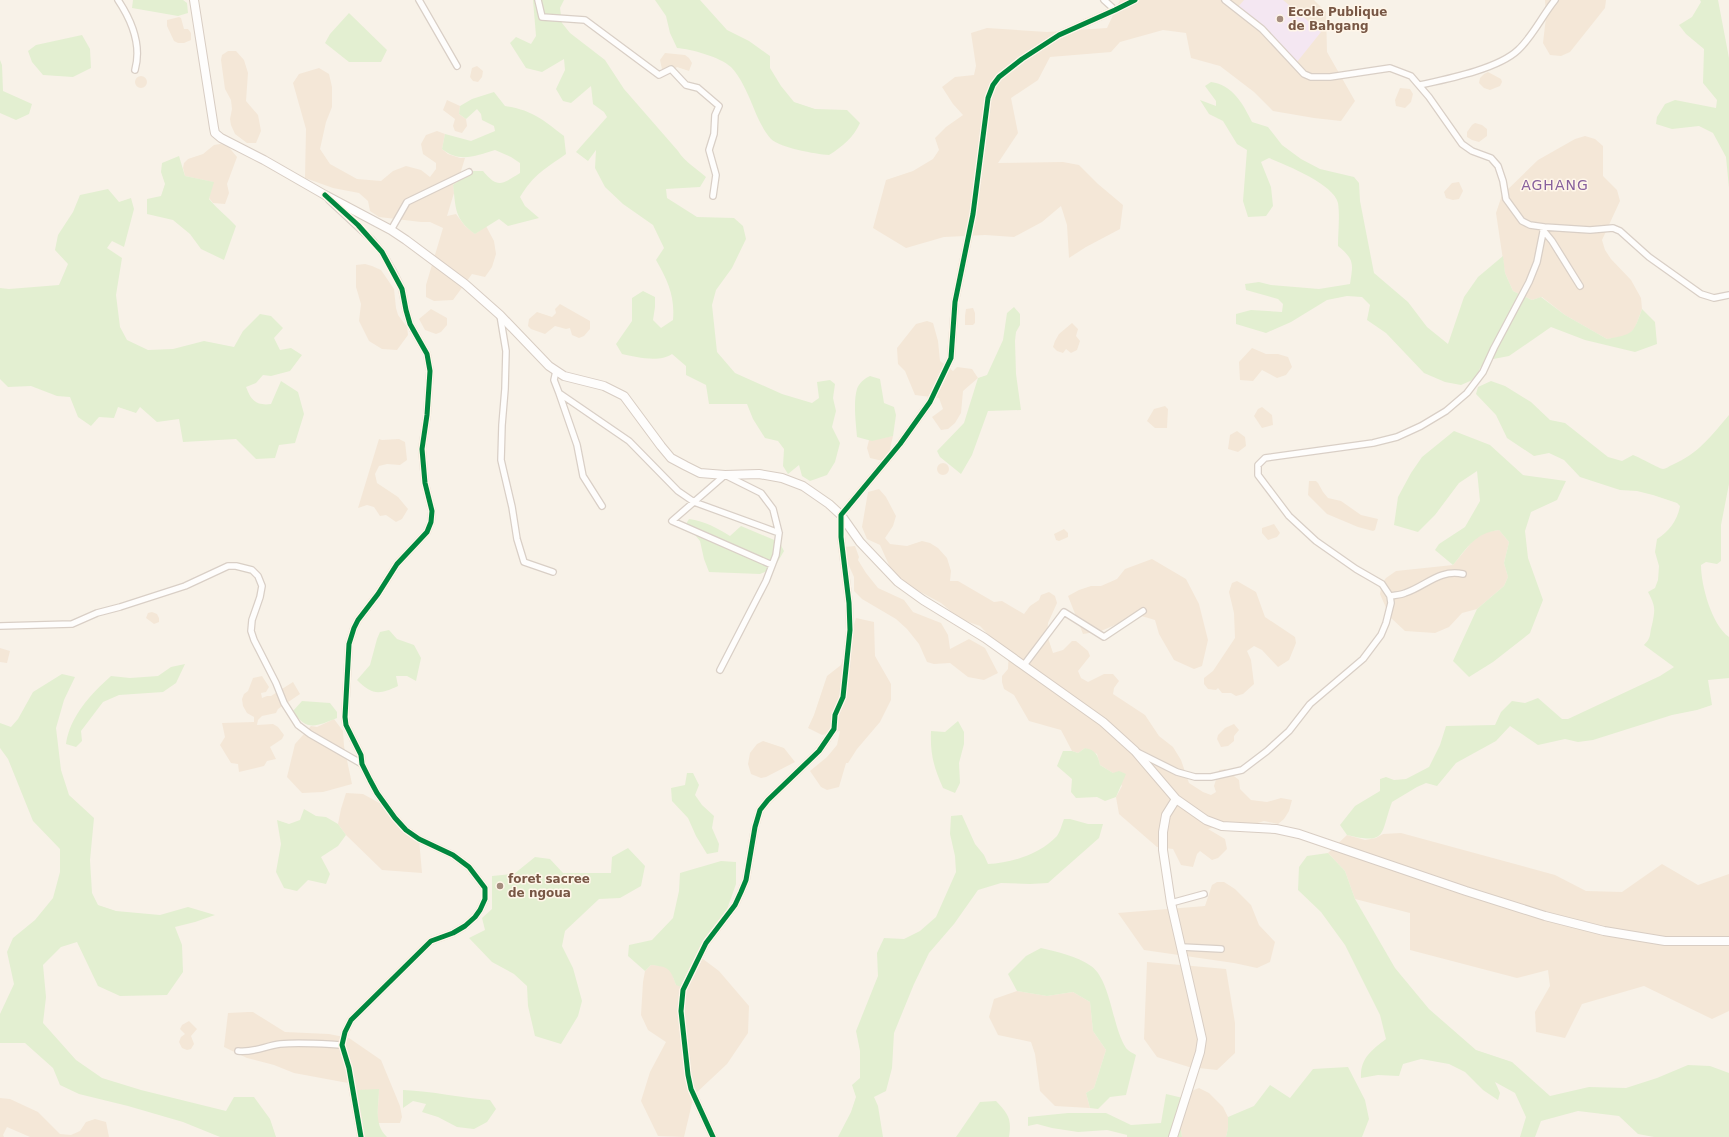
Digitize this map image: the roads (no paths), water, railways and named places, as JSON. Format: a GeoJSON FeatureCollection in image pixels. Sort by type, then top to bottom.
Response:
{"type":"FeatureCollection","features":[{"type":"Feature","properties":{"kind":"main road"},"geometry":{"type":"LineString","coordinates":[[194,0],[204,72],[215,133],[221,138],[391,230],[444,267],[500,315],[556,371],[573,379],[613,389],[624,396],[671,458],[700,473],[725,475],[759,474],[782,478],[803,486],[829,504],[841,515],[860,542],[898,582],[1024,665],[1097,717],[1135,751],[1176,799],[1206,820],[1222,826],[1276,829],[1299,834],[1466,891],[1545,916],[1596,929],[1665,941],[1729,941]]}},
{"type":"Feature","properties":{"kind":"main road"},"geometry":{"type":"LineString","coordinates":[[1173,1137],[1200,1052],[1202,1039],[1171,903],[1163,850],[1163,832],[1166,815],[1176,799]]}},
{"type":"Feature","properties":{"kind":"street"},"geometry":{"type":"LineString","coordinates":[[118,0],[130,19],[133,30],[138,51],[135,70]]}},
{"type":"Feature","properties":{"kind":"street"},"geometry":{"type":"LineString","coordinates":[[418,0],[457,66]]}},
{"type":"Feature","properties":{"kind":"street"},"geometry":{"type":"LineString","coordinates":[[538,0],[542,18],[585,20],[659,75],[671,69],[686,85],[698,88],[719,106],[715,115],[714,134],[709,150],[716,175],[713,196]]}},
{"type":"Feature","properties":{"kind":"street"},"geometry":{"type":"LineString","coordinates":[[1104,0],[1116,10]]}},
{"type":"Feature","properties":{"kind":"street"},"geometry":{"type":"LineString","coordinates":[[713,1137],[691,1089],[688,1075],[681,1011],[683,990],[706,943],[735,905],[741,892],[746,880],[755,827],[760,810],[768,800],[819,750],[834,729],[835,715],[842,697],[850,630],[849,603],[841,537],[841,515],[900,444],[930,402],[951,358],[955,302],[973,214],[988,98],[993,85],[999,77],[1022,59],[1059,35],[1135,0]]}},
{"type":"Feature","properties":{"kind":"street"},"geometry":{"type":"LineString","coordinates":[[1225,0],[1262,30],[1304,74],[1312,77],[1330,77],[1390,68],[1411,76],[1420,85],[1462,144],[1472,151],[1491,158],[1498,166],[1503,181],[1506,199],[1522,221],[1543,229],[1590,230],[1613,228],[1620,231],[1649,257],[1702,294],[1714,298],[1729,295]]}},
{"type":"Feature","properties":{"kind":"street"},"geometry":{"type":"LineString","coordinates":[[1420,85],[1459,76],[1504,59],[1517,51],[1555,0]]}},
{"type":"Feature","properties":{"kind":"street"},"geometry":{"type":"LineString","coordinates":[[391,230],[407,202],[469,172]]}},
{"type":"Feature","properties":{"kind":"street"},"geometry":{"type":"LineString","coordinates":[[325,195],[358,225],[382,252],[402,290],[410,324],[427,354],[430,371],[427,415],[422,449],[425,483],[432,511],[431,522],[427,532],[397,564],[378,594],[358,620],[349,644],[344,717],[350,734],[361,755],[362,764],[377,793],[395,818],[406,830],[419,839],[453,855],[469,867],[485,888],[485,899],[480,910],[465,926],[453,933],[431,941],[351,1020],[345,1032],[342,1045],[350,1068],[361,1137]]}},
{"type":"Feature","properties":{"kind":"street"},"geometry":{"type":"LineString","coordinates":[[1543,229],[1580,286]]}},
{"type":"Feature","properties":{"kind":"street"},"geometry":{"type":"LineString","coordinates":[[1135,751],[1178,772],[1195,777],[1211,777],[1242,770],[1267,751],[1289,731],[1310,704],[1363,659],[1381,634],[1386,623],[1391,603],[1390,596],[1382,584],[1356,569],[1316,541],[1289,516],[1258,475],[1258,465],[1265,458],[1358,445],[1397,437],[1421,426],[1446,411],[1467,392],[1483,372],[1529,282],[1536,262],[1543,229]]}},
{"type":"Feature","properties":{"kind":"street"},"geometry":{"type":"LineString","coordinates":[[500,315],[506,351],[501,460],[512,507],[517,539],[524,562],[554,572]]}},
{"type":"Feature","properties":{"kind":"street"},"geometry":{"type":"LineString","coordinates":[[556,371],[554,380],[577,446],[583,476],[602,506]]}},
{"type":"Feature","properties":{"kind":"street"},"geometry":{"type":"LineString","coordinates":[[559,393],[629,441],[678,491],[694,502],[779,534]]}},
{"type":"Feature","properties":{"kind":"street"},"geometry":{"type":"LineString","coordinates":[[720,670],[766,581],[776,555],[779,534],[773,509],[761,493],[725,475],[672,522],[772,565]]}},
{"type":"Feature","properties":{"kind":"street"},"geometry":{"type":"LineString","coordinates":[[0,626],[72,624],[97,613],[185,586],[228,566],[240,566],[252,570],[258,576],[262,586],[252,620],[251,630],[254,640],[290,713],[298,725],[310,734],[362,764]]}},
{"type":"Feature","properties":{"kind":"street"},"geometry":{"type":"LineString","coordinates":[[1390,596],[1405,594],[1433,578],[1444,574],[1463,574]]}},
{"type":"Feature","properties":{"kind":"street"},"geometry":{"type":"LineString","coordinates":[[1024,665],[1064,612],[1104,637],[1143,611]]}},
{"type":"Feature","properties":{"kind":"street"},"geometry":{"type":"LineString","coordinates":[[1171,903],[1204,894]]}},
{"type":"Feature","properties":{"kind":"street"},"geometry":{"type":"LineString","coordinates":[[1182,947],[1221,949]]}},
{"type":"Feature","properties":{"kind":"street"},"geometry":{"type":"LineString","coordinates":[[238,1051],[248,1052],[266,1046],[281,1044],[310,1043],[342,1045]]}},
{"type":"Feature","properties":{"kind":"place","name":"Ecole Publique de Bahgang"},"geometry":{"type":"Point","coordinates":[1280,19]}},
{"type":"Feature","properties":{"kind":"place","name":"foret sacree de ngoua"},"geometry":{"type":"Point","coordinates":[500,886]}},
{"type":"Feature","properties":{"kind":"district","name":"AGHANG"},"geometry":{"type":"Point","coordinates":[1555,185]}}]}
